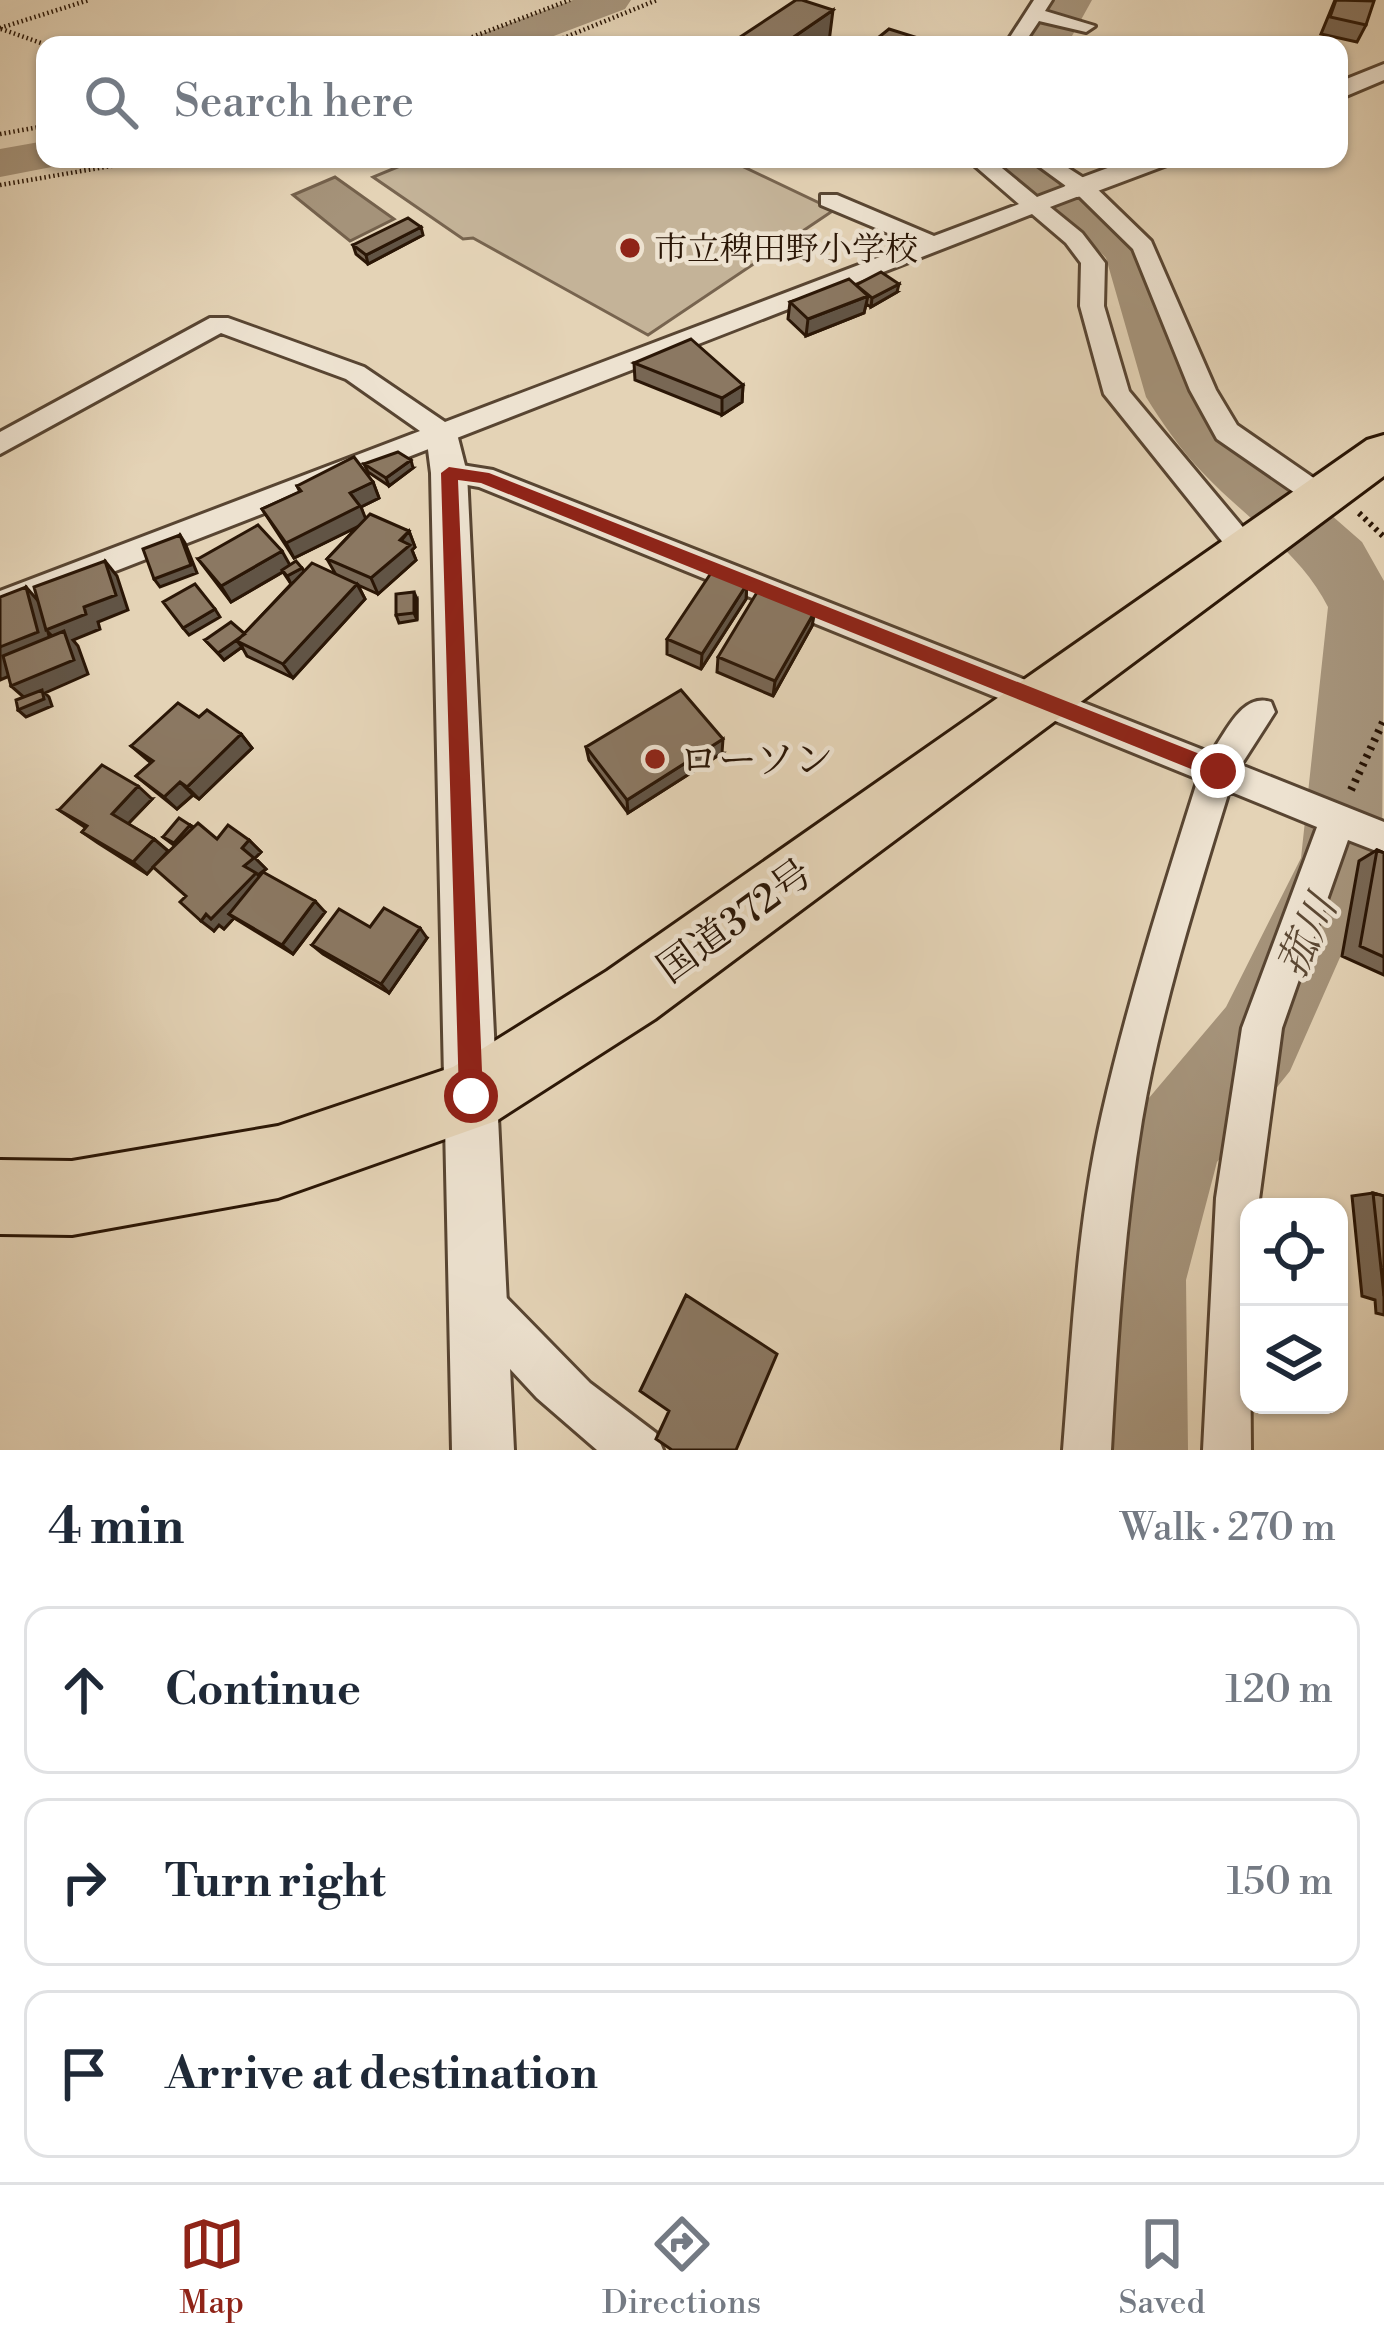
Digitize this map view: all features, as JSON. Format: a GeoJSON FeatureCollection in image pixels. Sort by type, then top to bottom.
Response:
{"type":"FeatureCollection","features":[{"type":"Feature","properties":{"kind":"highway","name":"国道372号"},"geometry":{"type":"LineString","coordinates":[[0,1197],[72,1198],[278,1162],[471,1096],[631,994],[1384,452]]}},
{"type":"Feature","properties":{"kind":"street"},"geometry":{"type":"LineString","coordinates":[[1079,36],[1096,4]]}},
{"type":"Feature","properties":{"kind":"street"},"geometry":{"type":"LineString","coordinates":[[1020,36],[1038,7],[1086,26]]}},
{"type":"Feature","properties":{"kind":"street"},"geometry":{"type":"LineString","coordinates":[[1348,87],[1384,71]]}},
{"type":"Feature","properties":{"kind":"street"},"geometry":{"type":"LineString","coordinates":[[990,168],[1074,238],[1093,263],[1092,306],[1117,394],[1257,546]]}},
{"type":"Feature","properties":{"kind":"street"},"geometry":{"type":"LineString","coordinates":[[1052,168],[1143,246],[1203,390],[1227,431],[1318,499]]}},
{"type":"Feature","properties":{"kind":"street"},"geometry":{"type":"LineString","coordinates":[[0,604],[446,453],[932,243],[1133,168]]}},
{"type":"Feature","properties":{"kind":"street"},"geometry":{"type":"LineString","coordinates":[[829,200],[932,243]]}},
{"type":"Feature","properties":{"kind":"street"},"geometry":{"type":"LineString","coordinates":[[0,444],[219,323],[355,373],[446,453],[483,477],[1384,838]]}},
{"type":"Feature","properties":{"kind":"street"},"geometry":{"type":"LineString","coordinates":[[446,453],[483,1450]]}},
{"type":"Feature","properties":{"kind":"street"},"geometry":{"type":"LineString","coordinates":[[1087,1450],[1099,1273],[1122,1117],[1168,932],[1218,771],[1259,712]]}},
{"type":"Feature","properties":{"kind":"street"},"geometry":{"type":"LineString","coordinates":[[1227,1450],[1237,1198],[1262,1028],[1337,819]]}},
{"type":"Feature","properties":{"kind":"street"},"geometry":{"type":"LineString","coordinates":[[478,1300],[566,1395],[607,1431],[639,1450]]}},
{"type":"Feature","properties":{"kind":"path"},"geometry":{"type":"LineString","coordinates":[[0,28],[89,0]]}},
{"type":"Feature","properties":{"kind":"path"},"geometry":{"type":"LineString","coordinates":[[475,36],[570,0]]}},
{"type":"Feature","properties":{"kind":"path"},"geometry":{"type":"LineString","coordinates":[[568,36],[658,0]]}},
{"type":"Feature","properties":{"kind":"path"},"geometry":{"type":"LineString","coordinates":[[0,28],[36,41]]}},
{"type":"Feature","properties":{"kind":"path"},"geometry":{"type":"LineString","coordinates":[[0,134],[36,128]]}},
{"type":"Feature","properties":{"kind":"path"},"geometry":{"type":"LineString","coordinates":[[0,185],[99,168]]}},
{"type":"Feature","properties":{"kind":"path"},"geometry":{"type":"LineString","coordinates":[[1337,819],[1384,720]]}},
{"type":"Feature","properties":{"kind":"shaded area","name":"市立稗田野小学校"},"geometry":{"type":"Polygon","coordinates":[[[395,168],[746,168],[834,210],[648,335],[473,238],[463,239],[373,177],[395,168]]]}},
{"type":"Feature","properties":{"kind":"shaded area"},"geometry":{"type":"Polygon","coordinates":[[[335,177],[394,219],[350,241],[293,195],[335,177]]]}},
{"type":"Feature","properties":{"kind":"building"},"geometry":{"type":"Polygon","coordinates":[[[796,0],[833,10],[795,36],[742,36],[796,0]]]}},
{"type":"Feature","properties":{"kind":"building"},"geometry":{"type":"Polygon","coordinates":[[[1336,0],[1374,1],[1366,25],[1330,17],[1336,0]]]}},
{"type":"Feature","properties":{"kind":"building"},"geometry":{"type":"Polygon","coordinates":[[[889,29],[912,36],[880,36],[889,29]]]}},
{"type":"Feature","properties":{"kind":"building"},"geometry":{"type":"Polygon","coordinates":[[[408,218],[421,227],[366,255],[353,245],[408,218]]]}},
{"type":"Feature","properties":{"kind":"building"},"geometry":{"type":"Polygon","coordinates":[[[881,272],[899,284],[872,298],[856,285],[881,272]]]}},
{"type":"Feature","properties":{"kind":"building"},"geometry":{"type":"Polygon","coordinates":[[[849,279],[868,296],[808,319],[790,302],[849,279]]]}},
{"type":"Feature","properties":{"kind":"building"},"geometry":{"type":"Polygon","coordinates":[[[691,339],[743,385],[722,398],[634,363],[691,339]]]}},
{"type":"Feature","properties":{"kind":"building"},"geometry":{"type":"Polygon","coordinates":[[[398,452],[411,460],[386,478],[364,464],[398,452]]]}},
{"type":"Feature","properties":{"kind":"building"},"geometry":{"type":"Polygon","coordinates":[[[354,457],[373,482],[350,493],[360,506],[286,543],[262,509],[354,457]]]}},
{"type":"Feature","properties":{"kind":"building"},"geometry":{"type":"Polygon","coordinates":[[[370,514],[409,531],[400,540],[410,545],[371,578],[327,559],[370,514]]]}},
{"type":"Feature","properties":{"kind":"building"},"geometry":{"type":"Polygon","coordinates":[[[258,525],[282,551],[221,586],[198,559],[258,525]]]}},
{"type":"Feature","properties":{"kind":"building"},"geometry":{"type":"Polygon","coordinates":[[[180,535],[191,565],[154,579],[143,549],[180,535]]]}},
{"type":"Feature","properties":{"kind":"building"},"geometry":{"type":"Polygon","coordinates":[[[105,561],[116,595],[46,630],[34,587],[105,561]]]}},
{"type":"Feature","properties":{"kind":"building"},"geometry":{"type":"Polygon","coordinates":[[[296,561],[302,568],[287,576],[282,570],[296,561]]]}},
{"type":"Feature","properties":{"kind":"building"},"geometry":{"type":"Polygon","coordinates":[[[312,563],[357,584],[283,664],[237,641],[312,563]]]}},
{"type":"Feature","properties":{"kind":"building"},"geometry":{"type":"Polygon","coordinates":[[[713,570],[747,584],[702,654],[667,639],[713,570]]]}},
{"type":"Feature","properties":{"kind":"building"},"geometry":{"type":"Polygon","coordinates":[[[195,584],[215,609],[183,628],[163,602],[195,584]]]}},
{"type":"Feature","properties":{"kind":"building"},"geometry":{"type":"Polygon","coordinates":[[[26,587],[38,632],[0,647],[0,597],[26,587]]]}},
{"type":"Feature","properties":{"kind":"building"},"geometry":{"type":"Polygon","coordinates":[[[759,589],[815,611],[775,681],[718,657],[759,589]]]}},
{"type":"Feature","properties":{"kind":"building"},"geometry":{"type":"Polygon","coordinates":[[[414,592],[414,613],[396,615],[396,594],[414,592]]]}},
{"type":"Feature","properties":{"kind":"building"},"geometry":{"type":"Polygon","coordinates":[[[231,622],[245,634],[218,653],[205,640],[231,622]]]}},
{"type":"Feature","properties":{"kind":"building"},"geometry":{"type":"Polygon","coordinates":[[[64,631],[74,660],[11,686],[3,656],[64,631]]]}},
{"type":"Feature","properties":{"kind":"building"},"geometry":{"type":"Polygon","coordinates":[[[42,690],[44,699],[18,710],[16,700],[42,690]]]}},
{"type":"Feature","properties":{"kind":"building"},"geometry":{"type":"Polygon","coordinates":[[[681,690],[723,739],[627,800],[586,747],[681,690]]]}},
{"type":"Feature","properties":{"kind":"building"},"geometry":{"type":"Polygon","coordinates":[[[178,703],[199,717],[207,710],[241,734],[187,787],[180,782],[164,797],[136,776],[153,761],[131,746],[178,703]]]}},
{"type":"Feature","properties":{"kind":"building"},"geometry":{"type":"Polygon","coordinates":[[[102,765],[138,786],[112,814],[154,839],[133,862],[82,832],[87,826],[59,810],[102,765]]]}},
{"type":"Feature","properties":{"kind":"building"},"geometry":{"type":"Polygon","coordinates":[[[179,818],[190,825],[174,843],[163,837],[179,818]]]}},
{"type":"Feature","properties":{"kind":"building"},"geometry":{"type":"Polygon","coordinates":[[[198,823],[217,839],[228,825],[249,840],[242,848],[254,858],[244,866],[256,873],[211,919],[206,914],[201,921],[180,902],[186,896],[153,867],[198,823]]]}},
{"type":"Feature","properties":{"kind":"building"},"geometry":{"type":"Polygon","coordinates":[[[1377,850],[1384,853],[1384,957],[1360,946],[1377,850]]]}},
{"type":"Feature","properties":{"kind":"building"},"geometry":{"type":"Polygon","coordinates":[[[263,872],[315,901],[282,945],[229,914],[263,872]]]}},
{"type":"Feature","properties":{"kind":"building"},"geometry":{"type":"Polygon","coordinates":[[[384,908],[420,928],[381,984],[312,945],[339,909],[370,927],[384,908]]]}},
{"type":"Feature","properties":{"kind":"building"},"geometry":{"type":"Polygon","coordinates":[[[1373,1193],[1384,1196],[1384,1296],[1373,1193]]]}},
{"type":"Feature","properties":{"kind":"building"},"geometry":{"type":"Polygon","coordinates":[[[686,1295],[777,1354],[736,1450],[672,1450],[656,1439],[669,1411],[640,1391],[686,1295]]]}},
{"type":"Feature","properties":{"kind":"waterway"},"geometry":{"type":"LineString","coordinates":[[515,36],[611,0]]}},
{"type":"Feature","properties":{"kind":"waterway","name":"菰川"},"geometry":{"type":"LineString","coordinates":[[1051,36],[1072,0]]}},
{"type":"Feature","properties":{"kind":"waterway"},"geometry":{"type":"LineString","coordinates":[[0,163],[36,157]]}},
{"type":"Feature","properties":{"kind":"waterway","name":"菰川"},"geometry":{"type":"LineString","coordinates":[[1028,168],[1098,219],[1131,254],[1176,397],[1221,454],[1338,560],[1363,607],[1341,862],[1258,1039],[1176,1138],[1135,1280],[1133,1450]]}},
{"type":"Feature","properties":{"kind":"place","name":"市立稗田野小学校"},"geometry":{"type":"Point","coordinates":[630,248]}},
{"type":"Feature","properties":{"kind":"place","name":"ローソン"},"geometry":{"type":"Point","coordinates":[655,759]}},
{"type":"Feature","properties":{"kind":"route"},"geometry":{"type":"LineString","coordinates":[[471,1096],[449,473],[483,477],[1218,771]]}}]}
